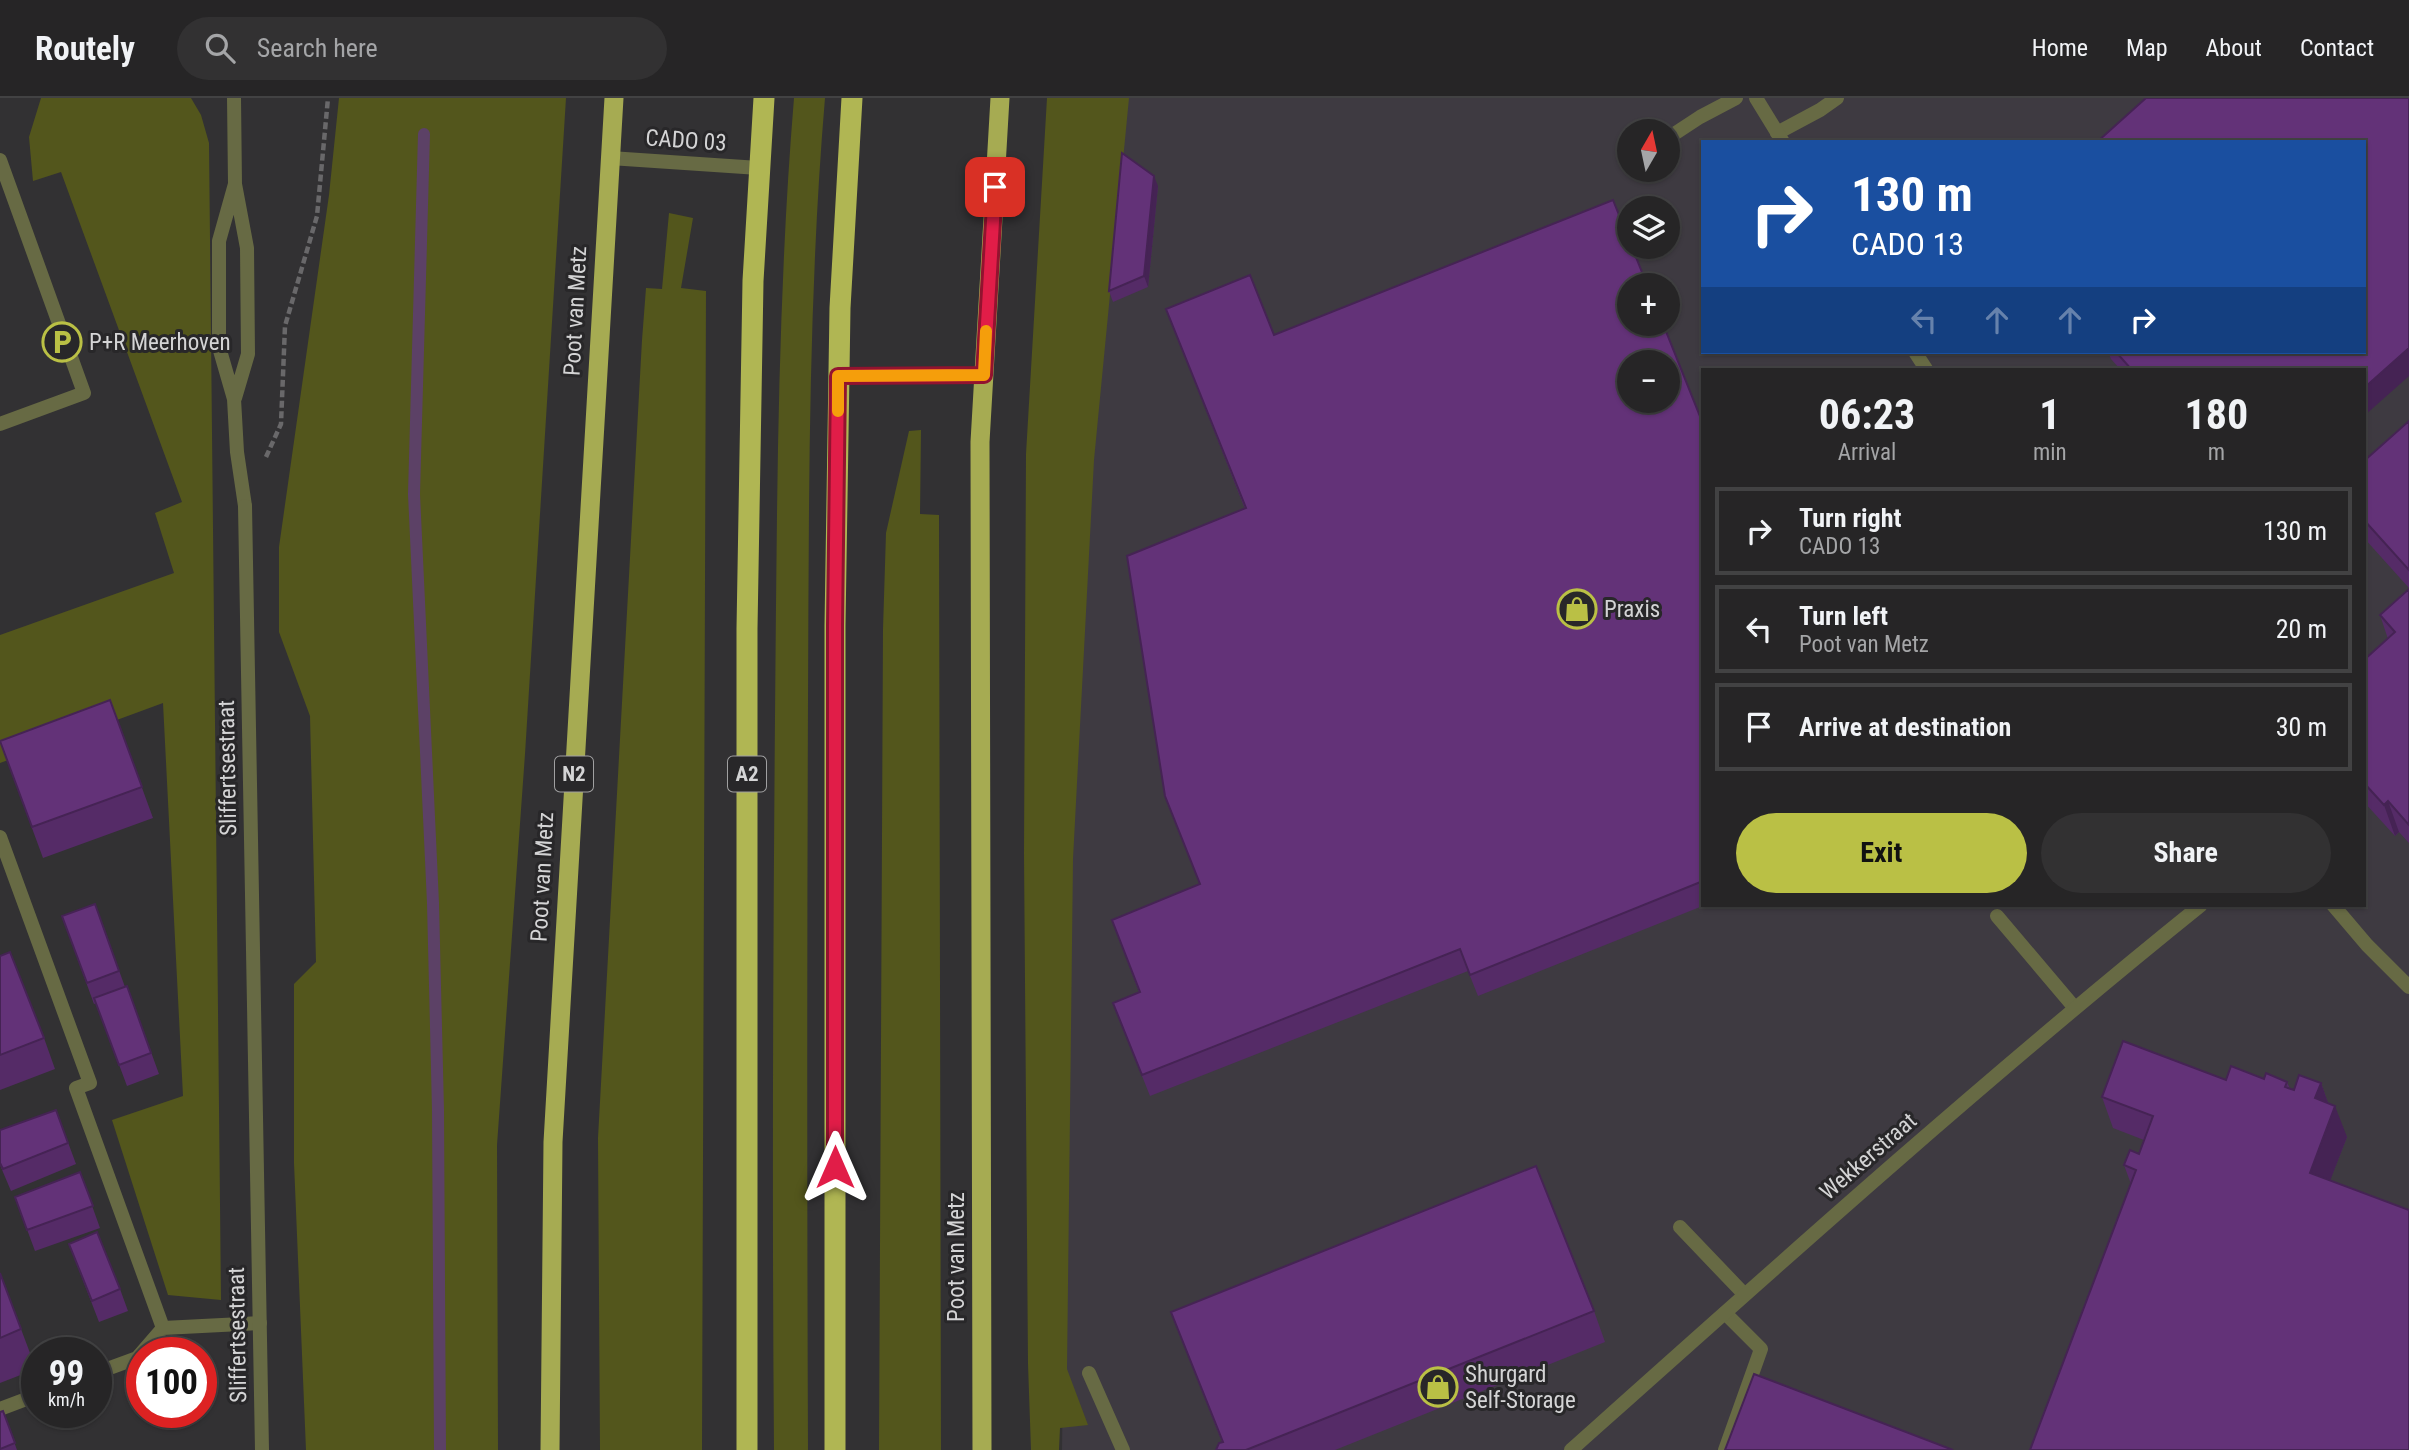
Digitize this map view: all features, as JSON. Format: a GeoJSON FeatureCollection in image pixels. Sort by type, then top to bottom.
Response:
{"type":"FeatureCollection","features":[{"type":"Feature","properties":{"kind":"highway","name":"Poot van Metz"},"geometry":{"type":"LineString","coordinates":[[550,1450],[553,1142],[614,98]]}},
{"type":"Feature","properties":{"kind":"highway","name":"A2"},"geometry":{"type":"LineString","coordinates":[[747,1450],[747,629],[753,281],[764,98]]}},
{"type":"Feature","properties":{"kind":"highway"},"geometry":{"type":"LineString","coordinates":[[835,1450],[835,626],[838,376],[852,98]]}},
{"type":"Feature","properties":{"kind":"highway","name":"Poot van Metz"},"geometry":{"type":"LineString","coordinates":[[982,1450],[980,442],[1000,98]]}},
{"type":"Feature","properties":{"kind":"street"},"geometry":{"type":"LineString","coordinates":[[234,98],[234,184],[247,248],[248,355],[234,400]]}},
{"type":"Feature","properties":{"kind":"street"},"geometry":{"type":"LineString","coordinates":[[1680,130],[1736,98]]}},
{"type":"Feature","properties":{"kind":"street"},"geometry":{"type":"LineString","coordinates":[[1756,98],[1780,137],[1837,98]]}},
{"type":"Feature","properties":{"kind":"street","name":"CADO 03"},"geometry":{"type":"LineString","coordinates":[[610,158],[759,168]]}},
{"type":"Feature","properties":{"kind":"street"},"geometry":{"type":"LineString","coordinates":[[0,160],[84,393],[0,424]]}},
{"type":"Feature","properties":{"kind":"street"},"geometry":{"type":"LineString","coordinates":[[234,184],[219,241],[219,347],[234,400]]}},
{"type":"Feature","properties":{"kind":"street"},"geometry":{"type":"LineString","coordinates":[[838,376],[984,375]]}},
{"type":"Feature","properties":{"kind":"street","name":"Sliffertsestraat"},"geometry":{"type":"LineString","coordinates":[[234,400],[237,452],[245,506],[262,1450]]}},
{"type":"Feature","properties":{"kind":"street"},"geometry":{"type":"LineString","coordinates":[[0,837],[90,1083],[76,1088],[163,1328]]}},
{"type":"Feature","properties":{"kind":"street","name":"Wekkerstraat"},"geometry":{"type":"LineString","coordinates":[[1571,1450],[1744,1294],[2074,1007],[2199,907]]}},
{"type":"Feature","properties":{"kind":"street"},"geometry":{"type":"LineString","coordinates":[[2335,907],[2367,945],[2409,986]]}},
{"type":"Feature","properties":{"kind":"street"},"geometry":{"type":"LineString","coordinates":[[1997,916],[2074,1007]]}},
{"type":"Feature","properties":{"kind":"street"},"geometry":{"type":"LineString","coordinates":[[1681,1227],[1744,1294]]}},
{"type":"Feature","properties":{"kind":"street"},"geometry":{"type":"LineString","coordinates":[[1725,1313],[1761,1349],[1725,1450]]}},
{"type":"Feature","properties":{"kind":"street"},"geometry":{"type":"LineString","coordinates":[[112,1367],[137,1358],[163,1328],[260,1322]]}},
{"type":"Feature","properties":{"kind":"street"},"geometry":{"type":"LineString","coordinates":[[1089,1373],[1123,1450]]}},
{"type":"Feature","properties":{"kind":"street"},"geometry":{"type":"LineString","coordinates":[[0,1409],[21,1401]]}},
{"type":"Feature","properties":{"kind":"path"},"geometry":{"type":"LineString","coordinates":[[265,459],[281,424],[285,326],[317,216],[328,98]]}},
{"type":"Feature","properties":{"kind":"shaded area"},"geometry":{"type":"Polygon","coordinates":[[[1123,98],[2409,98],[2409,1450],[1062,1450],[1069,857],[1089,459],[1123,98]]]}},
{"type":"Feature","properties":{"kind":"green space"},"geometry":{"type":"Polygon","coordinates":[[[41,98],[191,98],[201,115],[209,143],[221,1300],[168,1295],[112,1120],[183,1096],[163,703],[0,763],[0,635],[174,573],[155,513],[182,502],[61,172],[33,181],[29,137],[41,98]]]}},
{"type":"Feature","properties":{"kind":"green space"},"geometry":{"type":"Polygon","coordinates":[[[339,98],[566,98],[525,754],[497,1145],[498,1450],[306,1450],[294,1163],[294,984],[316,962],[310,716],[279,632],[279,547],[329,195],[339,98]]]}},
{"type":"Feature","properties":{"kind":"green space"},"geometry":{"type":"Polygon","coordinates":[[[794,98],[825,98],[815,249],[809,476],[808,1450],[774,1450],[773,991],[777,484],[784,252],[794,98]]]}},
{"type":"Feature","properties":{"kind":"green space"},"geometry":{"type":"Polygon","coordinates":[[[1047,98],[1129,98],[1094,460],[1073,859],[1067,1369],[1088,1425],[1060,1428],[1059,1450],[1031,1450],[1024,853],[1026,454],[1047,98]]]}},
{"type":"Feature","properties":{"kind":"green space"},"geometry":{"type":"Polygon","coordinates":[[[669,213],[693,218],[681,288],[706,291],[702,1450],[600,1450],[598,1138],[642,340],[646,288],[662,289],[669,213]]]}},
{"type":"Feature","properties":{"kind":"green space"},"geometry":{"type":"Polygon","coordinates":[[[921,430],[920,514],[939,515],[941,1450],[879,1450],[883,629],[886,533],[909,431],[921,430]]]}},
{"type":"Feature","properties":{"kind":"building"},"geometry":{"type":"Polygon","coordinates":[[[2146,98],[2409,98],[2409,348],[2366,386],[2366,368],[2130,368],[2118,354],[2366,354],[2366,140],[2099,140],[2146,98]]]}},
{"type":"Feature","properties":{"kind":"building"},"geometry":{"type":"Polygon","coordinates":[[[1122,153],[1154,176],[1144,276],[1109,291],[1122,153]]]}},
{"type":"Feature","properties":{"kind":"building"},"geometry":{"type":"Polygon","coordinates":[[[1613,200],[1617,210],[1617,259],[1637,259],[1642,273],[1617,273],[1617,336],[1668,336],[1673,350],[1617,350],[1617,413],[1680,413],[1680,366],[1701,419],[1701,882],[1470,975],[1460,949],[1142,1075],[1113,1003],[1140,992],[1112,920],[1200,884],[1165,796],[1127,556],[1246,508],[1166,309],[1250,275],[1274,335],[1613,200]]]}},
{"type":"Feature","properties":{"kind":"building"},"geometry":{"type":"Polygon","coordinates":[[[2409,421],[2409,570],[2366,522],[2366,459],[2409,421]]]}},
{"type":"Feature","properties":{"kind":"building"},"geometry":{"type":"Polygon","coordinates":[[[2409,589],[2409,825],[2388,801],[2384,805],[2366,785],[2366,658],[2395,632],[2380,615],[2409,589]]]}},
{"type":"Feature","properties":{"kind":"building"},"geometry":{"type":"Polygon","coordinates":[[[110,700],[142,787],[32,827],[0,741],[110,700]]]}},
{"type":"Feature","properties":{"kind":"building"},"geometry":{"type":"Polygon","coordinates":[[[95,904],[119,971],[87,983],[62,916],[95,904]]]}},
{"type":"Feature","properties":{"kind":"building"},"geometry":{"type":"Polygon","coordinates":[[[10,952],[44,1038],[0,1055],[0,956],[10,952]]]}},
{"type":"Feature","properties":{"kind":"building"},"geometry":{"type":"Polygon","coordinates":[[[127,986],[151,1053],[119,1065],[94,998],[127,986]]]}},
{"type":"Feature","properties":{"kind":"building"},"geometry":{"type":"Polygon","coordinates":[[[2123,1041],[2226,1080],[2231,1066],[2264,1079],[2266,1073],[2287,1082],[2285,1087],[2294,1090],[2299,1075],[2321,1083],[2315,1098],[2335,1106],[2310,1173],[2409,1210],[2409,1450],[2030,1450],[2136,1170],[2124,1165],[2130,1150],[2139,1154],[2153,1116],[2102,1097],[2123,1041]]]}},
{"type":"Feature","properties":{"kind":"building"},"geometry":{"type":"Polygon","coordinates":[[[56,1110],[68,1143],[3,1169],[0,1163],[0,1130],[56,1110]]]}},
{"type":"Feature","properties":{"kind":"building"},"geometry":{"type":"Polygon","coordinates":[[[1536,1166],[1594,1311],[1246,1450],[1216,1450],[1219,1443],[1223,1442],[1171,1312],[1536,1166]]]}},
{"type":"Feature","properties":{"kind":"building"},"geometry":{"type":"Polygon","coordinates":[[[80,1172],[93,1206],[27,1230],[15,1197],[80,1172]]]}},
{"type":"Feature","properties":{"kind":"building"},"geometry":{"type":"Polygon","coordinates":[[[97,1232],[120,1289],[92,1301],[69,1244],[97,1232]]]}},
{"type":"Feature","properties":{"kind":"building"},"geometry":{"type":"Polygon","coordinates":[[[0,1273],[21,1329],[0,1338],[0,1273]]]}},
{"type":"Feature","properties":{"kind":"building"},"geometry":{"type":"Polygon","coordinates":[[[1754,1374],[1953,1450],[1725,1450],[1754,1374]]]}},
{"type":"Feature","properties":{"kind":"building"},"geometry":{"type":"Polygon","coordinates":[[[3,1411],[15,1443],[0,1449],[0,1412],[3,1411]]]}},
{"type":"Feature","properties":{"kind":"waterway"},"geometry":{"type":"LineString","coordinates":[[424,134],[414,494],[433,903],[438,1110],[440,1450]]}},
{"type":"Feature","properties":{"kind":"slow traffic"},"geometry":{"type":"LineString","coordinates":[[838,411],[838,376],[984,375],[986,331]]}},
{"type":"Feature","properties":{"kind":"place","name":"P+R Meerhoven"},"geometry":{"type":"Point","coordinates":[62,342]}},
{"type":"Feature","properties":{"kind":"place","name":"Praxis"},"geometry":{"type":"Point","coordinates":[1577,609]}},
{"type":"Feature","properties":{"kind":"place","name":"Shurgard Self-Storage"},"geometry":{"type":"Point","coordinates":[1438,1387]}},
{"type":"Feature","properties":{"kind":"route"},"geometry":{"type":"LineString","coordinates":[[835,1167],[838,376],[984,375],[995,187]]}}]}
